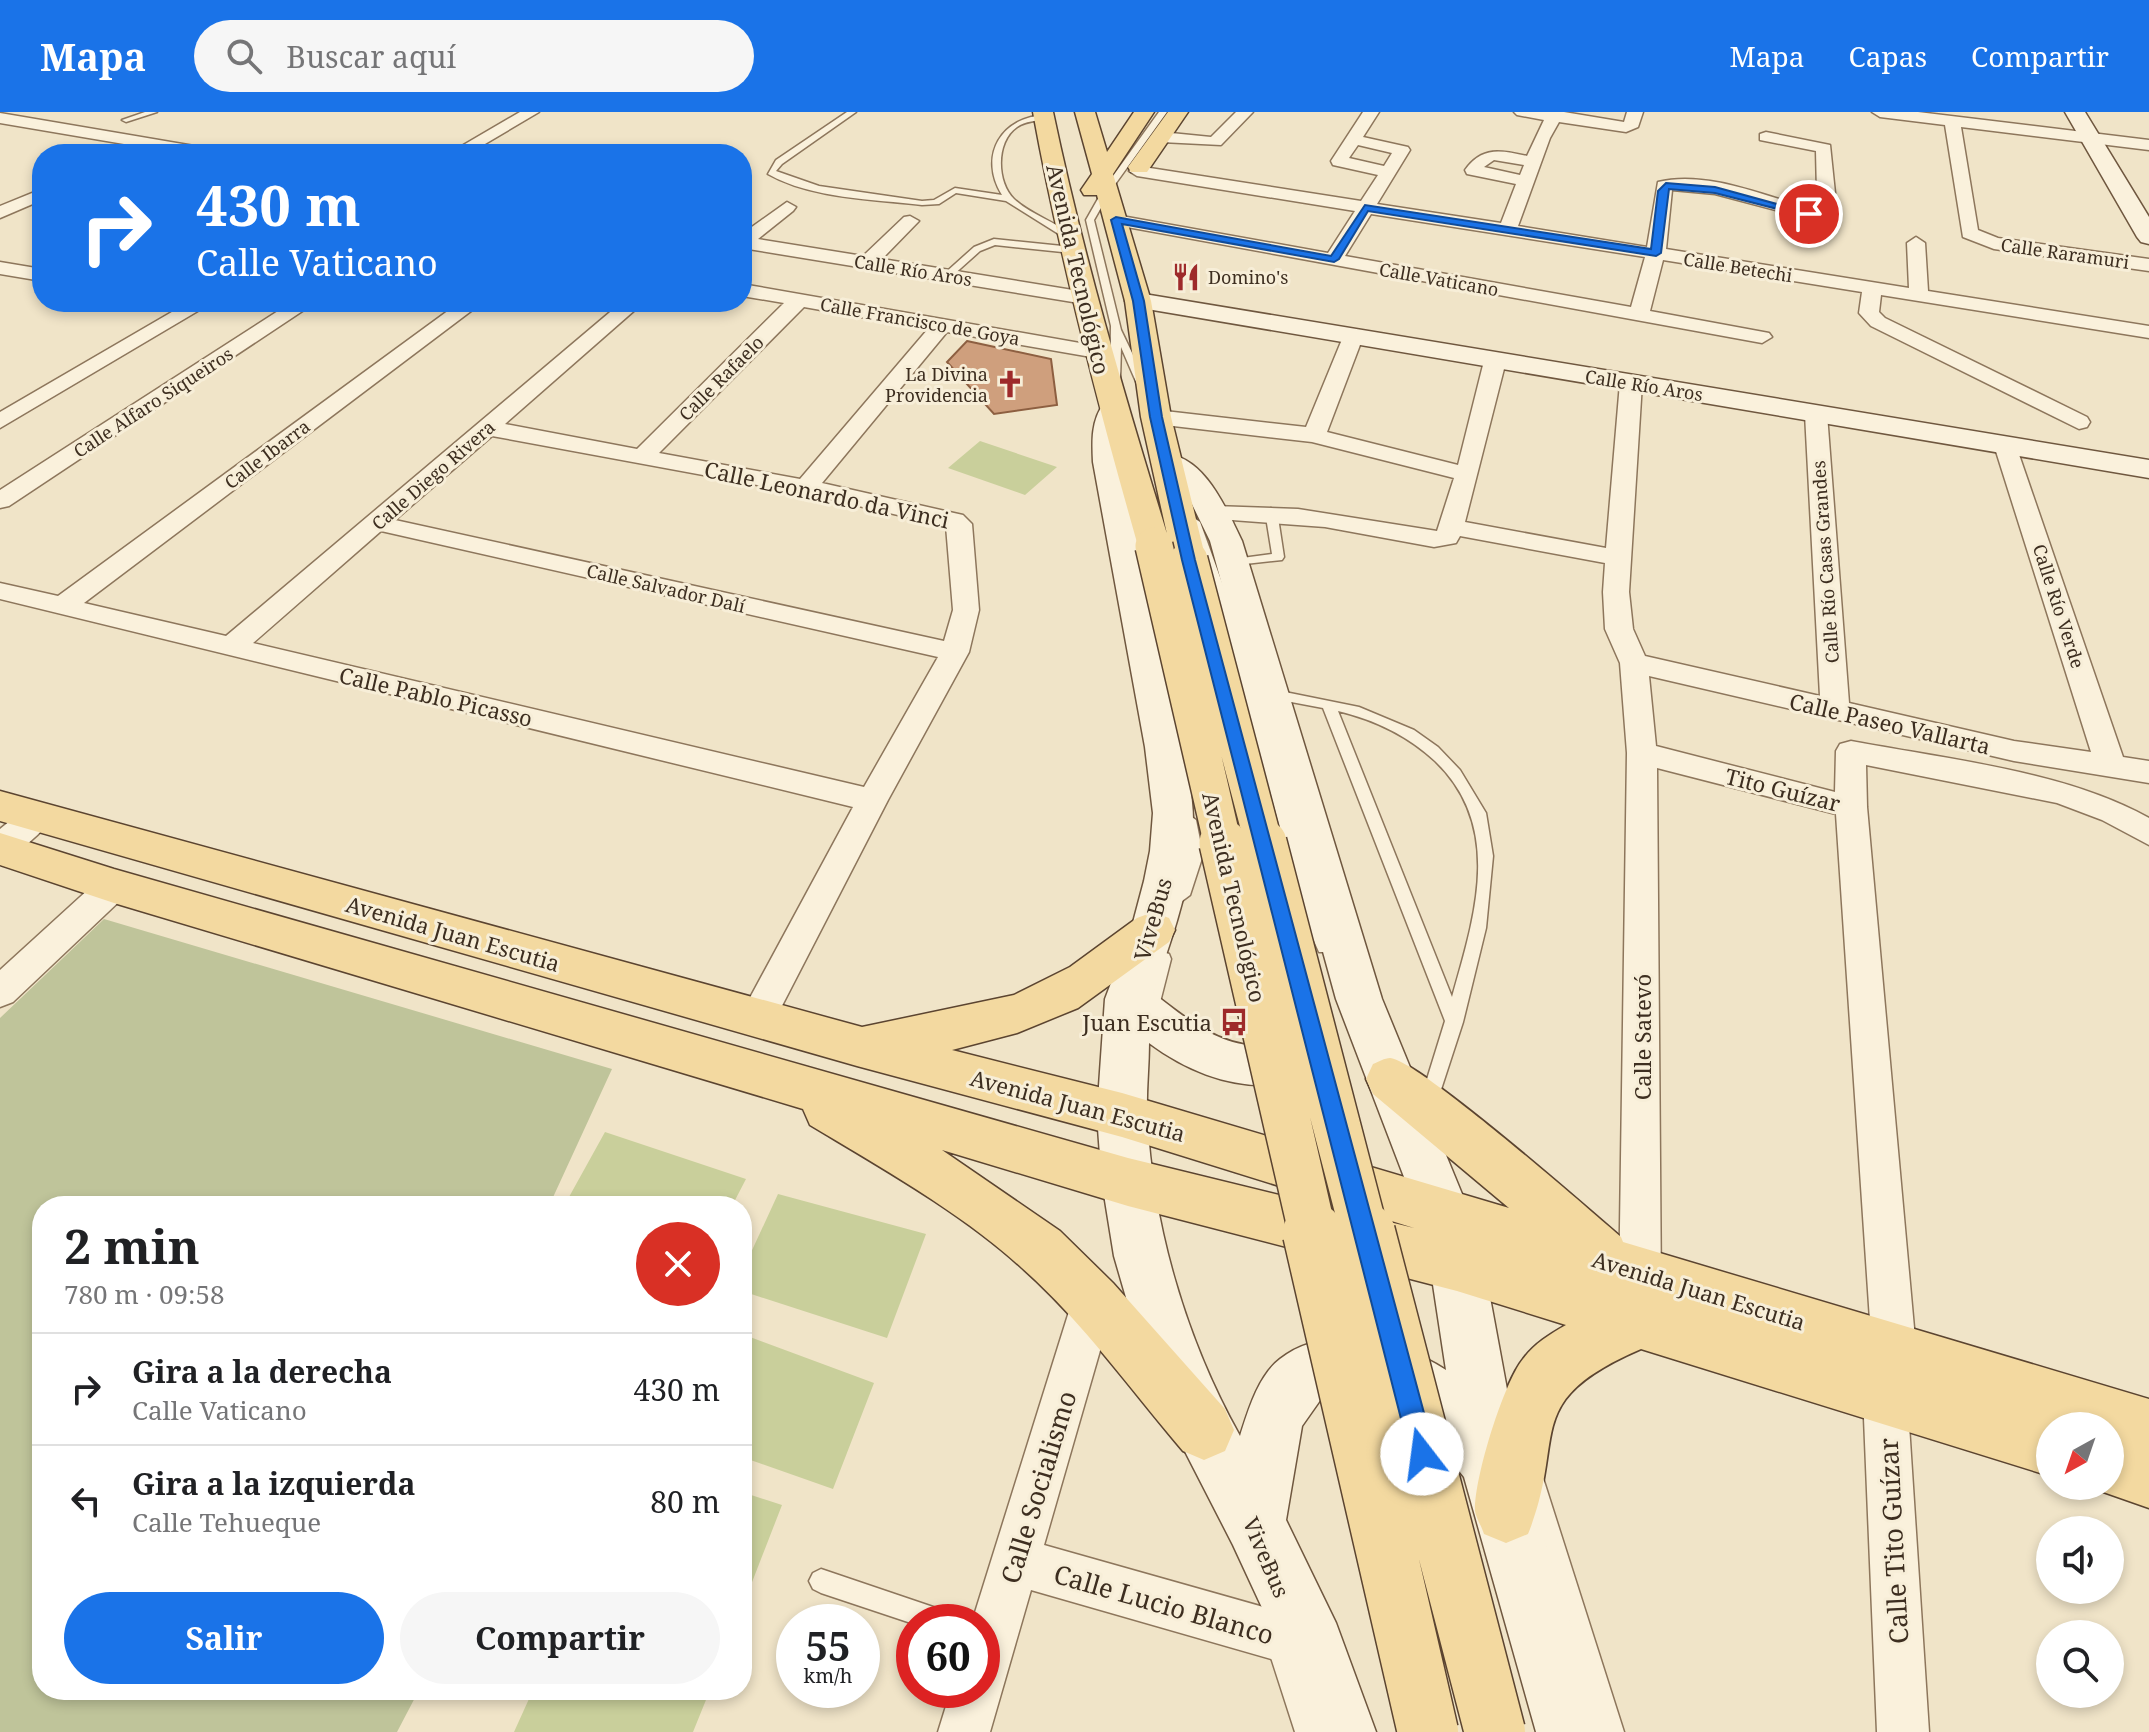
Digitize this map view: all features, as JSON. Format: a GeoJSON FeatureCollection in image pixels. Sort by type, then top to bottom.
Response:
{"type":"FeatureCollection","features":[{"type":"Feature","properties":{"kind":"main road","name":"Avenida Tecnológico"},"geometry":{"type":"LineString","coordinates":[[1085,112],[1138,301],[1166,449],[1191,556],[1495,1732]]}},
{"type":"Feature","properties":{"kind":"main road"},"geometry":{"type":"LineString","coordinates":[[1069,238],[1103,176],[1144,112]]}},
{"type":"Feature","properties":{"kind":"main road"},"geometry":{"type":"LineString","coordinates":[[1116,220],[1124,210],[1137,171],[1178,112]]}},
{"type":"Feature","properties":{"kind":"main road","name":"Avenida Tecnológico"},"geometry":{"type":"LineString","coordinates":[[1044,114],[1069,238],[1114,409],[1191,556],[1428,1732]]}},
{"type":"Feature","properties":{"kind":"main road"},"geometry":{"type":"LineString","coordinates":[[1044,114],[1067,118],[1079,154],[1103,176]]}},
{"type":"Feature","properties":{"kind":"main road","name":"Avenida Juan Escutia"},"geometry":{"type":"LineString","coordinates":[[18,811],[857,1046],[1122,1115],[1443,1211],[1631,1286],[1889,1372],[2036,1440]]}},
{"type":"Feature","properties":{"kind":"main road","name":"Avenida Juan Escutia"},"geometry":{"type":"LineString","coordinates":[[0,848],[114,886],[775,1076],[1128,1182],[1457,1265],[1631,1286]]}},
{"type":"Feature","properties":{"kind":"main road"},"geometry":{"type":"LineString","coordinates":[[857,1046],[939,1032],[1017,1013],[1061,995],[1167,923]]}},
{"type":"Feature","properties":{"kind":"main road"},"geometry":{"type":"LineString","coordinates":[[775,1076],[956,1188],[1041,1249],[1093,1302],[1192,1429]]}},
{"type":"Feature","properties":{"kind":"main road"},"geometry":{"type":"LineString","coordinates":[[1409,1093],[1631,1286],[1587,1344],[1551,1369],[1533,1395],[1506,1457]]}},
{"type":"Feature","properties":{"kind":"main road","name":"Avenida Juan Escutia"},"geometry":{"type":"LineString","coordinates":[[1889,1372],[2149,1428]]}},
{"type":"Feature","properties":{"kind":"main road"},"geometry":{"type":"LineString","coordinates":[[2124,1470],[2149,1478]]}},
{"type":"Feature","properties":{"kind":"street"},"geometry":{"type":"LineString","coordinates":[[474,144],[531,112]]}},
{"type":"Feature","properties":{"kind":"street"},"geometry":{"type":"LineString","coordinates":[[1161,137],[1215,142],[1245,112]]}},
{"type":"Feature","properties":{"kind":"street"},"geometry":{"type":"LineString","coordinates":[[1371,112],[1339,157],[1341,163],[1390,172]]}},
{"type":"Feature","properties":{"kind":"street"},"geometry":{"type":"LineString","coordinates":[[1522,112],[1630,126],[1635,112]]}},
{"type":"Feature","properties":{"kind":"street"},"geometry":{"type":"LineString","coordinates":[[1880,112],[1926,115],[1952,121],[2149,145]]}},
{"type":"Feature","properties":{"kind":"street"},"geometry":{"type":"LineString","coordinates":[[2075,112],[2149,237]]}},
{"type":"Feature","properties":{"kind":"street"},"geometry":{"type":"LineString","coordinates":[[2099,112],[2149,199]]}},
{"type":"Feature","properties":{"kind":"street"},"geometry":{"type":"LineString","coordinates":[[1508,229],[1555,114]]}},
{"type":"Feature","properties":{"kind":"street"},"geometry":{"type":"LineString","coordinates":[[0,118],[155,144]]}},
{"type":"Feature","properties":{"kind":"street","name":"Calle Raramuri"},"geometry":{"type":"LineString","coordinates":[[1952,121],[1969,233],[1980,240],[2149,265]]}},
{"type":"Feature","properties":{"kind":"street"},"geometry":{"type":"LineString","coordinates":[[0,139],[35,124]]}},
{"type":"Feature","properties":{"kind":"street"},"geometry":{"type":"LineString","coordinates":[[1768,131],[1821,147],[1826,193]]}},
{"type":"Feature","properties":{"kind":"street"},"geometry":{"type":"LineString","coordinates":[[1334,259],[1390,172],[1401,149],[1352,139]]}},
{"type":"Feature","properties":{"kind":"street"},"geometry":{"type":"LineString","coordinates":[[1526,181],[1473,170],[1480,159],[1488,155],[1534,162]]}},
{"type":"Feature","properties":{"kind":"street","name":"Calle Betechi"},"geometry":{"type":"LineString","coordinates":[[1137,171],[2149,332]]}},
{"type":"Feature","properties":{"kind":"street"},"geometry":{"type":"LineString","coordinates":[[1639,315],[1656,253],[1664,186],[1691,186],[1809,214]]}},
{"type":"Feature","properties":{"kind":"street"},"geometry":{"type":"LineString","coordinates":[[0,213],[32,199]]}},
{"type":"Feature","properties":{"kind":"street"},"geometry":{"type":"LineString","coordinates":[[752,235],[787,207]]}},
{"type":"Feature","properties":{"kind":"street","name":"Calle Vaticano"},"geometry":{"type":"LineString","coordinates":[[1116,220],[1762,337]]}},
{"type":"Feature","properties":{"kind":"street"},"geometry":{"type":"LineString","coordinates":[[868,262],[910,221]]}},
{"type":"Feature","properties":{"kind":"street","name":"Calle Río Aros"},"geometry":{"type":"LineString","coordinates":[[752,243],[1085,298]]}},
{"type":"Feature","properties":{"kind":"street"},"geometry":{"type":"LineString","coordinates":[[1916,243],[1919,297]]}},
{"type":"Feature","properties":{"kind":"street"},"geometry":{"type":"LineString","coordinates":[[3,271],[32,274]]}},
{"type":"Feature","properties":{"kind":"street"},"geometry":{"type":"LineString","coordinates":[[1872,289],[1869,313],[1878,322],[2079,422]]}},
{"type":"Feature","properties":{"kind":"street","name":"Calle Francisco de Goya"},"geometry":{"type":"LineString","coordinates":[[752,292],[1097,352]]}},
{"type":"Feature","properties":{"kind":"street","name":"Calle Rafaelo"},"geometry":{"type":"LineString","coordinates":[[643,456],[799,300]]}},
{"type":"Feature","properties":{"kind":"street","name":"Calle Río Aros"},"geometry":{"type":"LineString","coordinates":[[1138,301],[2149,469]]}},
{"type":"Feature","properties":{"kind":"street"},"geometry":{"type":"LineString","coordinates":[[0,421],[184,312]]}},
{"type":"Feature","properties":{"kind":"street","name":"Calle Alfaro Siqueiros"},"geometry":{"type":"LineString","coordinates":[[0,501],[291,312]]}},
{"type":"Feature","properties":{"kind":"street","name":"Calle Ibarra"},"geometry":{"type":"LineString","coordinates":[[62,606],[459,312]]}},
{"type":"Feature","properties":{"kind":"street","name":"Calle Diego Rivera"},"geometry":{"type":"LineString","coordinates":[[231,647],[622,312]]}},
{"type":"Feature","properties":{"kind":"street"},"geometry":{"type":"LineString","coordinates":[[806,487],[941,326]]}},
{"type":"Feature","properties":{"kind":"street"},"geometry":{"type":"LineString","coordinates":[[1314,435],[1353,337]]}},
{"type":"Feature","properties":{"kind":"street"},"geometry":{"type":"LineString","coordinates":[[1214,513],[1271,511],[1338,519],[1434,539],[1447,538],[1453,527],[1495,361]]}},
{"type":"Feature","properties":{"kind":"street"},"geometry":{"type":"LineString","coordinates":[[1631,383],[1617,558],[1619,629],[1634,663],[1642,753]]}},
{"type":"Feature","properties":{"kind":"street"},"geometry":{"type":"LineString","coordinates":[[1114,409],[1107,431],[1108,462],[1164,747],[1173,813],[1167,923],[1138,1007],[1122,1115],[1128,1182],[1141,1256],[1192,1429],[1255,1523],[1284,1630],[1342,1732]]}},
{"type":"Feature","properties":{"kind":"street","name":"Calle Río Casas Grandes"},"geometry":{"type":"LineString","coordinates":[[1816,414],[1835,710]]}},
{"type":"Feature","properties":{"kind":"street","name":"Calle Leonardo da Vinci"},"geometry":{"type":"LineString","coordinates":[[487,428],[806,487],[959,522],[966,610],[955,652],[872,800],[757,1018]]}},
{"type":"Feature","properties":{"kind":"street"},"geometry":{"type":"LineString","coordinates":[[1166,449],[1314,435],[1374,453],[1467,474]]}},
{"type":"Feature","properties":{"kind":"street","name":"Calle Río Verde"},"geometry":{"type":"LineString","coordinates":[[2006,445],[2111,766]]}},
{"type":"Feature","properties":{"kind":"street"},"geometry":{"type":"LineString","coordinates":[[1166,449],[1199,487],[1214,513]]}},
{"type":"Feature","properties":{"kind":"street"},"geometry":{"type":"LineString","coordinates":[[1214,513],[1191,556],[1268,694],[1364,1025],[1409,1093],[1443,1211],[1506,1457],[1570,1732]]}},
{"type":"Feature","properties":{"kind":"street","name":"Calle Salvador Dalí"},"geometry":{"type":"LineString","coordinates":[[377,523],[955,652]]}},
{"type":"Feature","properties":{"kind":"street"},"geometry":{"type":"LineString","coordinates":[[1453,527],[1617,558]]}},
{"type":"Feature","properties":{"kind":"street","name":"Calle Pablo Picasso"},"geometry":{"type":"LineString","coordinates":[[0,591],[872,800]]}},
{"type":"Feature","properties":{"kind":"street","name":"Calle Paseo Vallarta"},"geometry":{"type":"LineString","coordinates":[[1634,663],[2014,751],[2149,772]]}},
{"type":"Feature","properties":{"kind":"street","name":"Calle Paseo Vallarta"},"geometry":{"type":"LineString","coordinates":[[1851,807],[1851,751],[2062,793],[2113,812],[2149,833]]}},
{"type":"Feature","properties":{"kind":"street","name":"Tito Guízar"},"geometry":{"type":"LineString","coordinates":[[1642,753],[1851,807],[1889,1372]]}},
{"type":"Feature","properties":{"kind":"street","name":"Calle Satevó"},"geometry":{"type":"LineString","coordinates":[[1631,1286],[1642,753]]}},
{"type":"Feature","properties":{"kind":"street"},"geometry":{"type":"LineString","coordinates":[[0,848],[18,811]]}},
{"type":"Feature","properties":{"kind":"street"},"geometry":{"type":"LineString","coordinates":[[0,992],[114,886]]}},
{"type":"Feature","properties":{"kind":"street"},"geometry":{"type":"LineString","coordinates":[[1138,1007],[1197,1050],[1218,1060],[1250,1068],[1282,1067],[1309,1059],[1364,1025]]}},
{"type":"Feature","properties":{"kind":"street","name":"Calle Socialismo"},"geometry":{"type":"LineString","coordinates":[[1000,1606],[1093,1302]]}},
{"type":"Feature","properties":{"kind":"street"},"geometry":{"type":"LineString","coordinates":[[1255,1523],[1265,1450],[1282,1406],[1300,1380],[1331,1368],[1365,1368],[1396,1374],[1419,1384],[1443,1401],[1465,1427],[1506,1457]]}},
{"type":"Feature","properties":{"kind":"street","name":"Calle Tito Guízar"},"geometry":{"type":"LineString","coordinates":[[1889,1372],[1903,1732]]}},
{"type":"Feature","properties":{"kind":"street","name":"Calle Lucio Blanco"},"geometry":{"type":"LineString","coordinates":[[1016,1561],[1284,1630]]}},
{"type":"Feature","properties":{"kind":"street"},"geometry":{"type":"LineString","coordinates":[[964,1732],[971,1708]]}},
{"type":"Feature","properties":{"kind":"lane"},"geometry":{"type":"LineString","coordinates":[[126,120],[153,112]]}},
{"type":"Feature","properties":{"kind":"lane"},"geometry":{"type":"LineString","coordinates":[[852,112],[783,159],[771,172],[780,178],[820,187],[922,203],[936,202],[955,190],[1010,199],[1069,238]]}},
{"type":"Feature","properties":{"kind":"lane"},"geometry":{"type":"LineString","coordinates":[[1163,112],[1103,176],[1090,220],[1116,326],[1227,613],[1314,923],[1364,1025],[1443,1211]]}},
{"type":"Feature","properties":{"kind":"lane"},"geometry":{"type":"LineString","coordinates":[[1010,199],[997,172],[1003,137],[1018,122],[1044,114]]}},
{"type":"Feature","properties":{"kind":"lane"},"geometry":{"type":"LineString","coordinates":[[948,275],[977,249],[994,242],[1069,238]]}},
{"type":"Feature","properties":{"kind":"lane"},"geometry":{"type":"LineString","coordinates":[[1114,409],[1116,326]]}},
{"type":"Feature","properties":{"kind":"lane"},"geometry":{"type":"LineString","coordinates":[[1191,556],[1278,557],[1271,511]]}},
{"type":"Feature","properties":{"kind":"lane"},"geometry":{"type":"LineString","coordinates":[[1268,694],[1378,719],[1407,732],[1427,745],[1461,783],[1482,825],[1486,857],[1483,889],[1454,1022],[1409,1093]]}},
{"type":"Feature","properties":{"kind":"lane"},"geometry":{"type":"LineString","coordinates":[[1329,706],[1454,1022]]}},
{"type":"Feature","properties":{"kind":"lane"},"geometry":{"type":"LineString","coordinates":[[1122,1259],[1128,1182]]}},
{"type":"Feature","properties":{"kind":"lane"},"geometry":{"type":"LineString","coordinates":[[1457,1265],[1493,1367]]}},
{"type":"Feature","properties":{"kind":"lane"},"geometry":{"type":"LineString","coordinates":[[1145,1336],[1192,1429]]}},
{"type":"Feature","properties":{"kind":"lane"},"geometry":{"type":"LineString","coordinates":[[1506,1457],[1551,1532],[1612,1732]]}},
{"type":"Feature","properties":{"kind":"lane"},"geometry":{"type":"LineString","coordinates":[[821,1581],[896,1606]]}},
{"type":"Feature","properties":{"kind":"lane"},"geometry":{"type":"LineString","coordinates":[[1284,1630],[1307,1732]]}},
{"type":"Feature","properties":{"kind":"green space"},"geometry":{"type":"Polygon","coordinates":[[[980,441],[1057,467],[1025,495],[948,468],[980,441]]]}},
{"type":"Feature","properties":{"kind":"green space"},"geometry":{"type":"Polygon","coordinates":[[[104,919],[612,1069],[554,1196],[32,1196],[32,1700],[414,1700],[397,1732],[0,1732],[0,1018],[104,919]]]}},
{"type":"Feature","properties":{"kind":"green space"},"geometry":{"type":"Polygon","coordinates":[[[605,1132],[746,1179],[737,1196],[570,1196],[605,1132]]]}},
{"type":"Feature","properties":{"kind":"green space"},"geometry":{"type":"Polygon","coordinates":[[[778,1194],[926,1234],[887,1338],[752,1294],[752,1250],[778,1194]]]}},
{"type":"Feature","properties":{"kind":"green space"},"geometry":{"type":"Polygon","coordinates":[[[752,1338],[874,1383],[833,1489],[752,1461],[752,1338]]]}},
{"type":"Feature","properties":{"kind":"green space"},"geometry":{"type":"Polygon","coordinates":[[[752,1495],[782,1505],[752,1582],[752,1495]]]}},
{"type":"Feature","properties":{"kind":"green space"},"geometry":{"type":"Polygon","coordinates":[[[528,1700],[706,1700],[693,1732],[514,1732],[528,1700]]]}},
{"type":"Feature","properties":{"kind":"building","name":"La Divina Providencia"},"geometry":{"type":"Polygon","coordinates":[[[967,341],[1051,359],[1057,405],[994,414],[947,362],[967,341]]]}},
{"type":"Feature","properties":{"kind":"place","name":"Domino's"},"geometry":{"type":"Point","coordinates":[1186,277]}},
{"type":"Feature","properties":{"kind":"place","name":"La Divina Providencia"},"geometry":{"type":"Point","coordinates":[1010,384]}},
{"type":"Feature","properties":{"kind":"place","name":"Juan Escutia"},"geometry":{"type":"Point","coordinates":[1234,1022]}},
{"type":"Feature","properties":{"kind":"route"},"geometry":{"type":"LineString","coordinates":[[1422,1454],[1189,560],[1156,417],[1138,301],[1116,220],[1334,259],[1365,207],[1656,253],[1664,186],[1715,190],[1809,214]]}}]}
